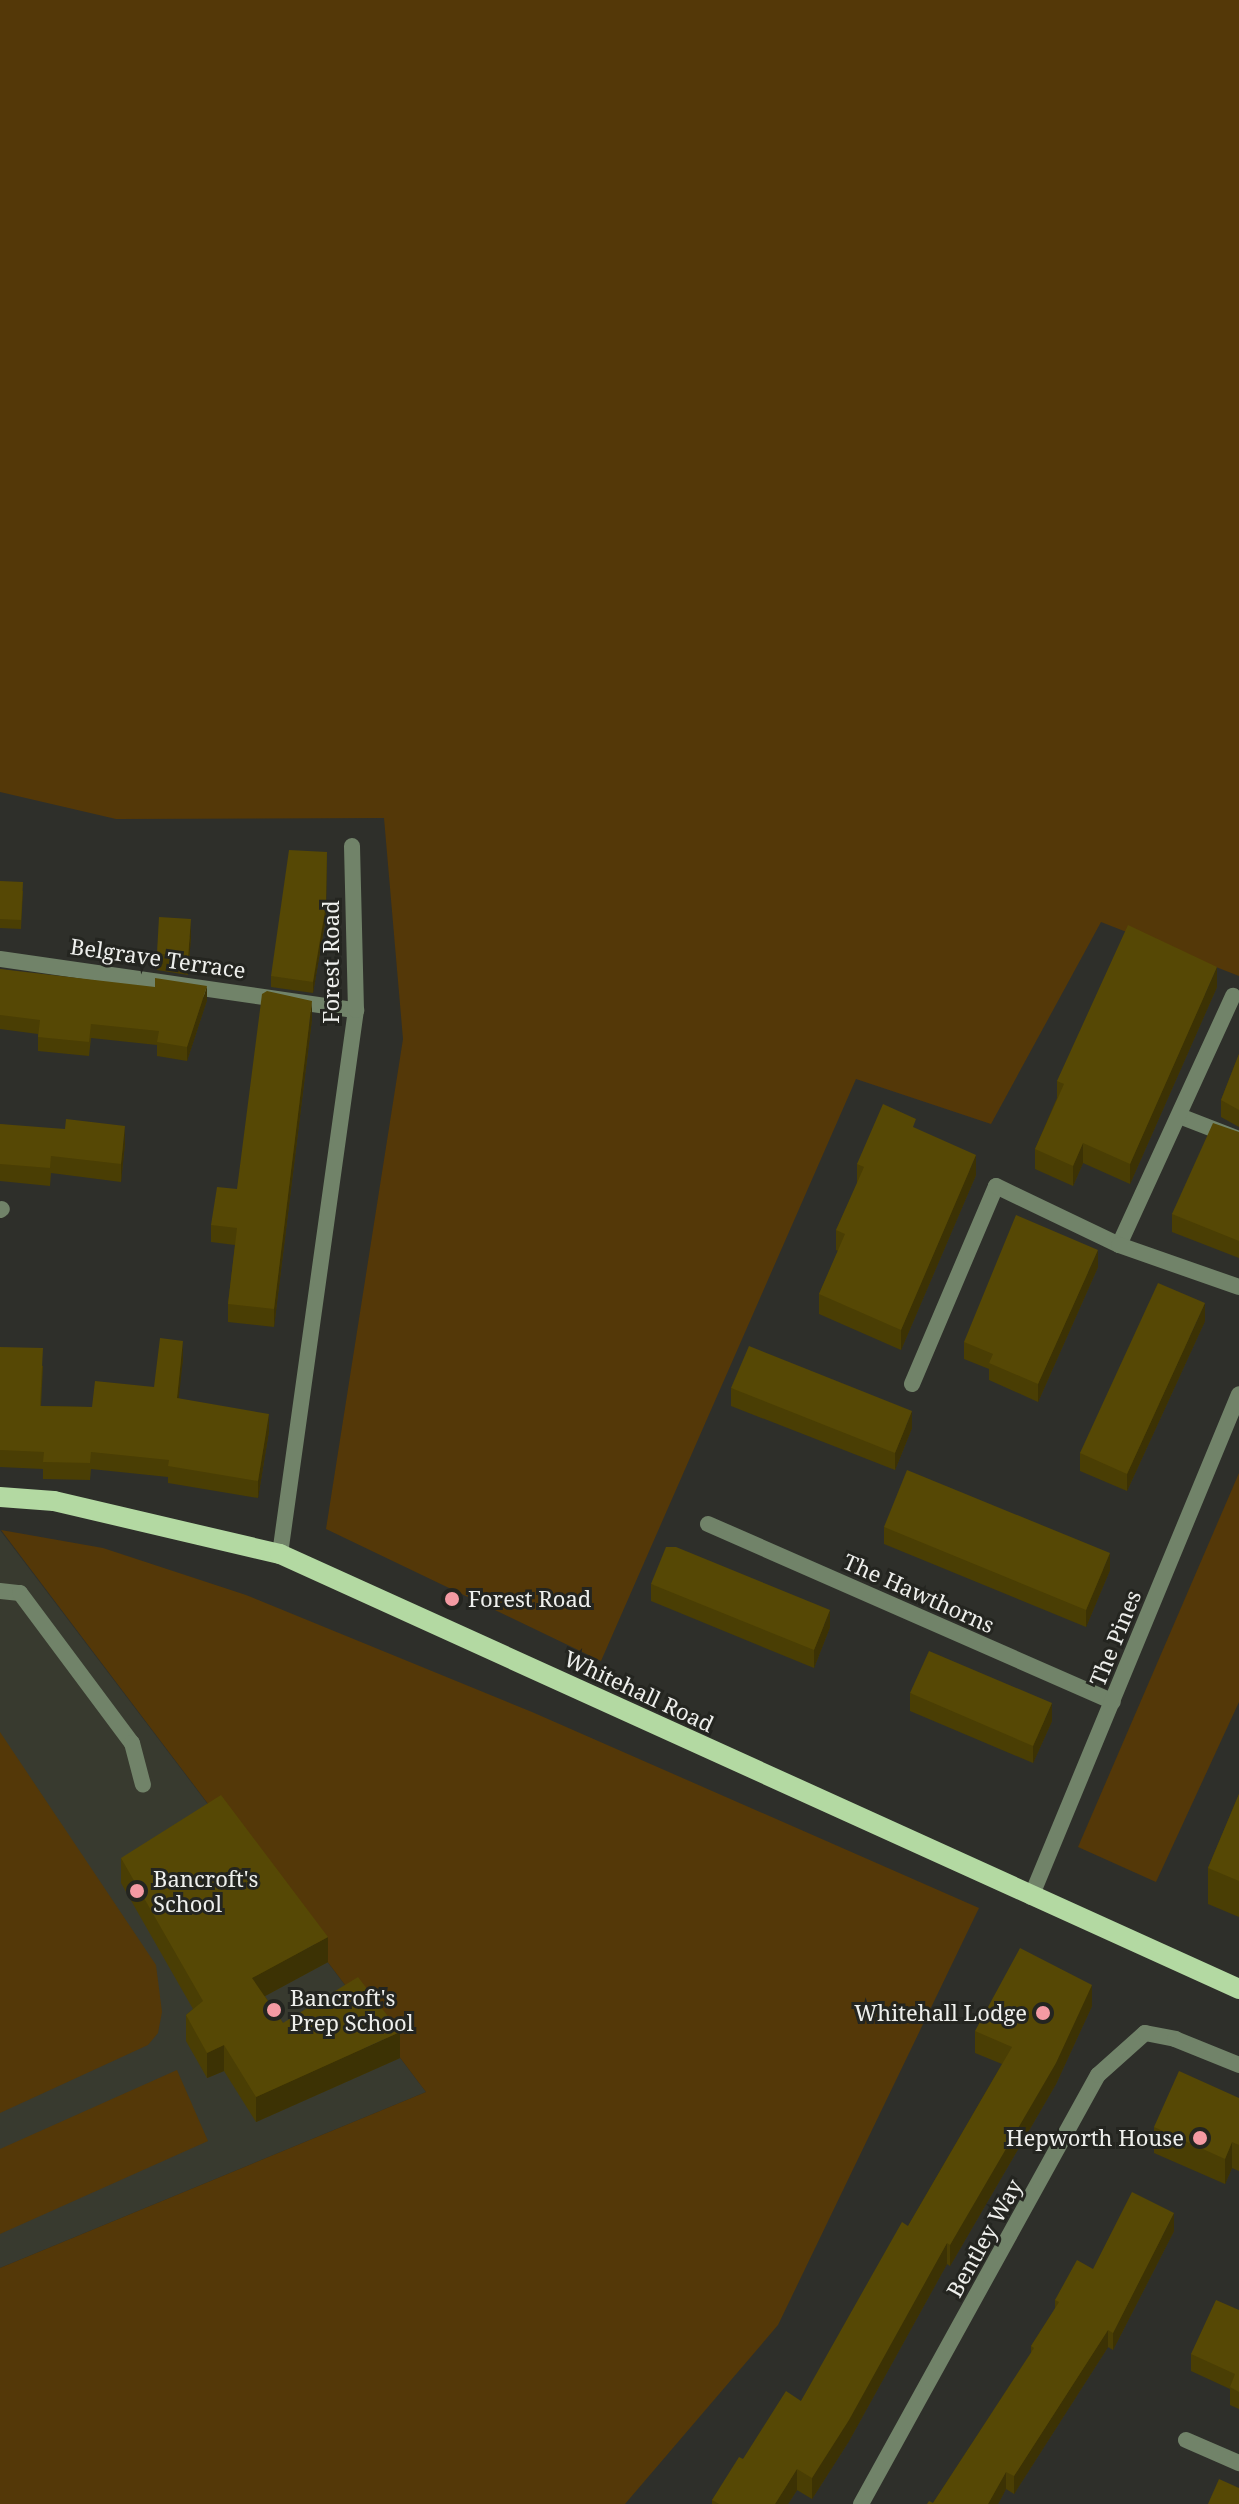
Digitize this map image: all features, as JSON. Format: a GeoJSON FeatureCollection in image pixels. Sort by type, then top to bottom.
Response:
{"type":"FeatureCollection","features":[{"type":"Feature","properties":{"kind":"main road","name":"Whitehall Road"},"geometry":{"type":"LineString","coordinates":[[0,1497],[54,1501],[280,1554],[1239,1989]]}},
{"type":"Feature","properties":{"kind":"street","name":"Forest Road"},"geometry":{"type":"LineString","coordinates":[[280,1554],[356,1010],[352,846]]}},
{"type":"Feature","properties":{"kind":"street","name":"Belgrave Terrace"},"geometry":{"type":"LineString","coordinates":[[0,959],[356,1010]]}},
{"type":"Feature","properties":{"kind":"street"},"geometry":{"type":"LineString","coordinates":[[1119,1245],[1182,1117],[1233,996]]}},
{"type":"Feature","properties":{"kind":"street"},"geometry":{"type":"LineString","coordinates":[[1182,1117],[1239,1139]]}},
{"type":"Feature","properties":{"kind":"street"},"geometry":{"type":"LineString","coordinates":[[912,1384],[996,1186],[1119,1245],[1239,1287]]}},
{"type":"Feature","properties":{"kind":"street","name":"The Pines"},"geometry":{"type":"LineString","coordinates":[[1031,1897],[1239,1394]]}},
{"type":"Feature","properties":{"kind":"street","name":"The Hawthorns"},"geometry":{"type":"LineString","coordinates":[[708,1524],[1113,1702]]}},
{"type":"Feature","properties":{"kind":"street"},"geometry":{"type":"LineString","coordinates":[[0,1591],[20,1593],[132,1743],[143,1785]]}},
{"type":"Feature","properties":{"kind":"street","name":"Bentley Way"},"geometry":{"type":"LineString","coordinates":[[861,2504],[1098,2075],[1145,2033],[1175,2039],[1239,2065]]}},
{"type":"Feature","properties":{"kind":"street"},"geometry":{"type":"LineString","coordinates":[[1186,2440],[1239,2463]]}},
{"type":"Feature","properties":{"kind":"shaded area"},"geometry":{"type":"Polygon","coordinates":[[[0,0],[1239,0],[1239,976],[1101,922],[991,1124],[856,1079],[601,1661],[326,1529],[403,1039],[384,818],[116,819],[0,792],[0,0]]]}},
{"type":"Feature","properties":{"kind":"shaded area"},"geometry":{"type":"Polygon","coordinates":[[[1239,1473],[1239,1702],[1156,1882],[1078,1847],[1239,1473]]]}},
{"type":"Feature","properties":{"kind":"shaded area","name":"Bancroft's School"},"geometry":{"type":"Polygon","coordinates":[[[0,1530],[426,2092],[0,2268],[0,1530]]]}},
{"type":"Feature","properties":{"kind":"shaded area"},"geometry":{"type":"Polygon","coordinates":[[[1,1530],[103,1548],[246,1595],[532,1712],[979,1908],[778,2325],[625,2504],[0,2504],[0,2268],[426,2092],[1,1530]]]}},
{"type":"Feature","properties":{"kind":"shaded area"},"geometry":{"type":"Polygon","coordinates":[[[0,1732],[156,1965],[162,2012],[158,2033],[148,2045],[0,2113],[0,1732]]]}},
{"type":"Feature","properties":{"kind":"shaded area"},"geometry":{"type":"Polygon","coordinates":[[[177,2070],[208,2141],[0,2234],[0,2149],[177,2070]]]}},
{"type":"Feature","properties":{"kind":"building"},"geometry":{"type":"Polygon","coordinates":[[[289,850],[327,852],[326,905],[313,982],[271,976],[289,850]]]}},
{"type":"Feature","properties":{"kind":"building"},"geometry":{"type":"Polygon","coordinates":[[[0,881],[23,882],[21,920],[0,919],[0,881]]]}},
{"type":"Feature","properties":{"kind":"building"},"geometry":{"type":"Polygon","coordinates":[[[159,917],[191,919],[188,958],[157,953],[159,917]]]}},
{"type":"Feature","properties":{"kind":"building"},"geometry":{"type":"Polygon","coordinates":[[[1128,925],[1217,967],[1130,1164],[1083,1143],[1073,1166],[1035,1149],[1064,1084],[1057,1081],[1128,925]]]}},
{"type":"Feature","properties":{"kind":"building"},"geometry":{"type":"Polygon","coordinates":[[[0,969],[155,987],[155,978],[207,986],[187,1047],[157,1042],[159,1031],[91,1024],[89,1042],[38,1037],[40,1020],[0,1015],[0,969]]]}},
{"type":"Feature","properties":{"kind":"building"},"geometry":{"type":"Polygon","coordinates":[[[267,991],[312,1001],[274,1309],[228,1304],[237,1228],[211,1225],[217,1187],[237,1189],[262,994],[267,991]]]}},
{"type":"Feature","properties":{"kind":"building"},"geometry":{"type":"Polygon","coordinates":[[[1239,1054],[1239,1110],[1221,1100],[1239,1054]]]}},
{"type":"Feature","properties":{"kind":"building"},"geometry":{"type":"Polygon","coordinates":[[[883,1104],[916,1119],[913,1127],[976,1155],[901,1330],[819,1294],[845,1234],[836,1230],[864,1167],[857,1164],[883,1104]]]}},
{"type":"Feature","properties":{"kind":"building"},"geometry":{"type":"Polygon","coordinates":[[[66,1119],[125,1126],[121,1164],[51,1156],[50,1168],[0,1164],[0,1124],[65,1129],[66,1119]]]}},
{"type":"Feature","properties":{"kind":"building"},"geometry":{"type":"Polygon","coordinates":[[[1213,1123],[1239,1132],[1239,1241],[1172,1214],[1213,1123]]]}},
{"type":"Feature","properties":{"kind":"building"},"geometry":{"type":"Polygon","coordinates":[[[1016,1215],[1098,1250],[1038,1384],[989,1363],[993,1354],[964,1342],[1016,1215]]]}},
{"type":"Feature","properties":{"kind":"building"},"geometry":{"type":"Polygon","coordinates":[[[1158,1283],[1205,1303],[1127,1474],[1080,1453],[1158,1283]]]}},
{"type":"Feature","properties":{"kind":"building"},"geometry":{"type":"Polygon","coordinates":[[[160,1338],[183,1341],[177,1398],[269,1414],[258,1481],[168,1466],[169,1460],[91,1452],[90,1463],[43,1462],[44,1452],[0,1450],[0,1347],[43,1348],[40,1406],[92,1407],[95,1381],[154,1387],[160,1338]]]}},
{"type":"Feature","properties":{"kind":"building"},"geometry":{"type":"Polygon","coordinates":[[[749,1346],[912,1411],[895,1453],[731,1388],[749,1346]]]}},
{"type":"Feature","properties":{"kind":"building"},"geometry":{"type":"Polygon","coordinates":[[[907,1470],[1110,1553],[1086,1610],[884,1527],[907,1470]]]}},
{"type":"Feature","properties":{"kind":"building"},"geometry":{"type":"Polygon","coordinates":[[[666,1547],[676,1547],[830,1610],[814,1650],[651,1584],[666,1547]]]}},
{"type":"Feature","properties":{"kind":"building"},"geometry":{"type":"Polygon","coordinates":[[[929,1651],[1052,1703],[1033,1746],[910,1693],[929,1651]]]}},
{"type":"Feature","properties":{"kind":"building"},"geometry":{"type":"Polygon","coordinates":[[[1239,1794],[1239,1881],[1208,1868],[1239,1794]]]}},
{"type":"Feature","properties":{"kind":"building"},"geometry":{"type":"Polygon","coordinates":[[[221,1795],[328,1937],[252,1978],[283,2023],[358,1977],[400,2032],[256,2097],[224,2045],[207,2053],[186,2015],[203,2001],[121,1858],[221,1795]]]}},
{"type":"Feature","properties":{"kind":"building"},"geometry":{"type":"Polygon","coordinates":[[[1020,1948],[1092,1985],[1056,2063],[950,2245],[947,2243],[849,2420],[812,2478],[797,2469],[775,2504],[719,2504],[712,2500],[739,2457],[743,2459],[786,2391],[801,2401],[902,2222],[908,2226],[1012,2047],[975,2031],[1020,1948]]]}},
{"type":"Feature","properties":{"kind":"building"},"geometry":{"type":"Polygon","coordinates":[[[1179,2071],[1239,2098],[1239,2145],[1232,2142],[1225,2159],[1154,2127],[1179,2071]]]}},
{"type":"Feature","properties":{"kind":"building"},"geometry":{"type":"Polygon","coordinates":[[[1132,2192],[1174,2213],[1113,2333],[1108,2330],[1014,2476],[1006,2472],[988,2504],[927,2504],[929,2501],[933,2503],[1034,2348],[1031,2346],[1059,2302],[1055,2300],[1077,2260],[1093,2269],[1132,2192]]]}},
{"type":"Feature","properties":{"kind":"building"},"geometry":{"type":"Polygon","coordinates":[[[1216,2300],[1239,2310],[1239,2392],[1230,2387],[1235,2374],[1191,2354],[1216,2300]]]}},
{"type":"Feature","properties":{"kind":"building"},"geometry":{"type":"Polygon","coordinates":[[[1219,2479],[1239,2488],[1239,2504],[1208,2504],[1219,2479]]]}},
{"type":"Feature","properties":{"kind":"place","name":"Forest Road"},"geometry":{"type":"Point","coordinates":[452,1599]}},
{"type":"Feature","properties":{"kind":"place","name":"Bancroft's School"},"geometry":{"type":"Point","coordinates":[137,1891]}},
{"type":"Feature","properties":{"kind":"place","name":"Bancroft's Prep School"},"geometry":{"type":"Point","coordinates":[274,2010]}},
{"type":"Feature","properties":{"kind":"place","name":"Whitehall Lodge"},"geometry":{"type":"Point","coordinates":[1043,2013]}},
{"type":"Feature","properties":{"kind":"place","name":"Hepworth House"},"geometry":{"type":"Point","coordinates":[1200,2138]}}]}
